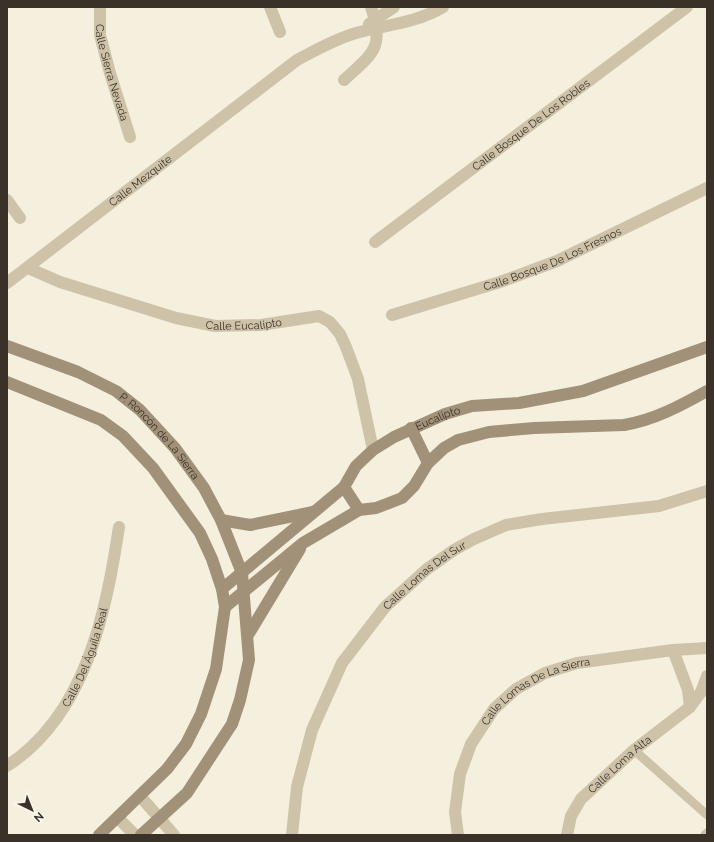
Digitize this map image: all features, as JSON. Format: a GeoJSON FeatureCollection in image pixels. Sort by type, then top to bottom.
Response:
{"type":"FeatureCollection","features":[{"type":"Feature","properties":{"kind":"street","name":"Calle Sierra Nevada"},"geometry":{"type":"LineString","coordinates":[[100,7],[100,35],[130,137]]}},
{"type":"Feature","properties":{"kind":"street"},"geometry":{"type":"LineString","coordinates":[[270,7],[280,32]]}},
{"type":"Feature","properties":{"kind":"street"},"geometry":{"type":"LineString","coordinates":[[344,80],[366,59],[374,49],[377,24],[371,7]]}},
{"type":"Feature","properties":{"kind":"street"},"geometry":{"type":"LineString","coordinates":[[377,24],[394,7]]}},
{"type":"Feature","properties":{"kind":"street","name":"Calle Mezquite"},"geometry":{"type":"LineString","coordinates":[[7,284],[297,60],[320,47],[377,24],[409,22],[427,16],[443,7]]}},
{"type":"Feature","properties":{"kind":"street","name":"Calle Bosque De Los Robles"},"geometry":{"type":"LineString","coordinates":[[375,242],[687,7]]}},
{"type":"Feature","properties":{"kind":"street","name":"Calle Bosque De Los Fresnos"},"geometry":{"type":"LineString","coordinates":[[392,315],[500,282],[557,261],[707,188]]}},
{"type":"Feature","properties":{"kind":"street"},"geometry":{"type":"LineString","coordinates":[[7,200],[20,218]]}},
{"type":"Feature","properties":{"kind":"street","name":"Calle Eucalipto"},"geometry":{"type":"LineString","coordinates":[[28,268],[60,282],[176,318],[215,326],[261,325],[319,316],[330,322],[340,334],[346,347],[358,379],[373,450]]}},
{"type":"Feature","properties":{"kind":"street","name":"P. Roncón de La Sierra"},"geometry":{"type":"LineString","coordinates":[[7,346],[78,372],[116,391],[140,410],[175,448],[204,488],[221,520],[242,573],[249,660],[240,700],[232,724],[187,792],[141,835]]}},
{"type":"Feature","properties":{"kind":"street","name":"Eucalipto"},"geometry":{"type":"LineString","coordinates":[[222,589],[344,487],[356,466],[373,450],[411,428],[445,414],[472,406],[519,403],[583,391],[707,348]]}},
{"type":"Feature","properties":{"kind":"street"},"geometry":{"type":"LineString","coordinates":[[7,382],[101,420],[123,436],[153,468],[200,533],[212,559],[222,589],[225,606],[216,669],[201,714],[186,744],[167,769],[99,835]]}},
{"type":"Feature","properties":{"kind":"street"},"geometry":{"type":"LineString","coordinates":[[225,606],[303,544],[359,510],[376,508],[402,498],[414,486],[428,463],[444,448],[458,440],[489,432],[534,428],[624,425],[638,423],[662,414],[707,391]]}},
{"type":"Feature","properties":{"kind":"street"},"geometry":{"type":"LineString","coordinates":[[411,428],[428,463]]}},
{"type":"Feature","properties":{"kind":"street"},"geometry":{"type":"LineString","coordinates":[[344,487],[359,510]]}},
{"type":"Feature","properties":{"kind":"street","name":"Calle Lomas Del Sur"},"geometry":{"type":"LineString","coordinates":[[292,835],[297,786],[312,730],[342,663],[385,607],[427,569],[454,550],[474,539],[506,525],[542,519],[659,506],[707,491]]}},
{"type":"Feature","properties":{"kind":"street"},"geometry":{"type":"LineString","coordinates":[[221,520],[250,525],[316,511]]}},
{"type":"Feature","properties":{"kind":"street","name":"Calle Del Águila Real"},"geometry":{"type":"LineString","coordinates":[[7,766],[32,746],[50,725],[76,688],[100,624],[112,571],[119,526]]}},
{"type":"Feature","properties":{"kind":"street"},"geometry":{"type":"LineString","coordinates":[[248,635],[303,544]]}},
{"type":"Feature","properties":{"kind":"street","name":"Calle Lomas De La Sierra"},"geometry":{"type":"LineString","coordinates":[[458,835],[455,812],[460,774],[471,744],[494,709],[516,689],[545,673],[577,663],[673,650],[707,648]]}},
{"type":"Feature","properties":{"kind":"street"},"geometry":{"type":"LineString","coordinates":[[673,650],[688,690],[690,708]]}},
{"type":"Feature","properties":{"kind":"street","name":"Calle Loma Alta"},"geometry":{"type":"LineString","coordinates":[[567,835],[571,816],[581,799],[634,750],[690,708],[701,692],[707,676]]}},
{"type":"Feature","properties":{"kind":"street"},"geometry":{"type":"LineString","coordinates":[[140,796],[174,835]]}},
{"type":"Feature","properties":{"kind":"street"},"geometry":{"type":"LineString","coordinates":[[118,818],[135,835]]}},
{"type":"Feature","properties":{"kind":"lane"},"geometry":{"type":"LineString","coordinates":[[634,750],[707,815]]}}]}
